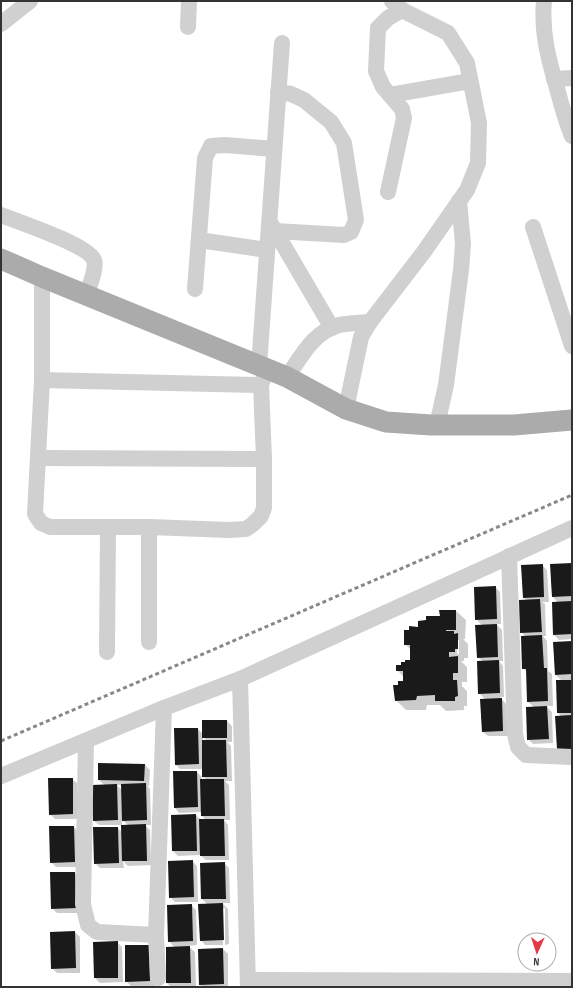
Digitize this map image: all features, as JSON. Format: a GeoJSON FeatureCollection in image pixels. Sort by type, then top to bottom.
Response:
{"type":"FeatureCollection","features":[{"type":"Feature","properties":{"kind":"main road"},"geometry":{"type":"LineString","coordinates":[[1,259],[87,295],[262,373],[287,377],[346,409],[386,422],[437,425],[514,425],[572,420]]}},
{"type":"Feature","properties":{"kind":"street"},"geometry":{"type":"LineString","coordinates":[[1,24],[30,1]]}},
{"type":"Feature","properties":{"kind":"street"},"geometry":{"type":"LineString","coordinates":[[188,27],[189,1]]}},
{"type":"Feature","properties":{"kind":"street"},"geometry":{"type":"LineString","coordinates":[[544,1],[542,17],[544,41],[572,136]]}},
{"type":"Feature","properties":{"kind":"street"},"geometry":{"type":"LineString","coordinates":[[346,409],[361,337],[370,322],[423,253],[467,190],[478,163],[479,123],[467,63],[448,33],[397,6],[378,28],[376,71],[383,86],[402,109],[404,118],[388,192]]}},
{"type":"Feature","properties":{"kind":"street"},"geometry":{"type":"LineString","coordinates":[[42,277],[42,380],[35,514],[42,523],[50,527],[149,527],[229,530],[246,529],[253,524],[261,516],[264,508],[262,373],[267,250],[272,226],[274,149],[282,43]]}},
{"type":"Feature","properties":{"kind":"street"},"geometry":{"type":"LineString","coordinates":[[554,79],[572,78]]}},
{"type":"Feature","properties":{"kind":"street"},"geometry":{"type":"LineString","coordinates":[[390,95],[470,81]]}},
{"type":"Feature","properties":{"kind":"street"},"geometry":{"type":"LineString","coordinates":[[272,226],[344,235],[351,232],[356,220],[344,143],[331,122],[304,100],[291,94],[278,92]]}},
{"type":"Feature","properties":{"kind":"street"},"geometry":{"type":"LineString","coordinates":[[195,289],[205,158],[211,146],[225,145],[274,149]]}},
{"type":"Feature","properties":{"kind":"street"},"geometry":{"type":"LineString","coordinates":[[437,425],[446,385],[461,270],[463,244],[459,201]]}},
{"type":"Feature","properties":{"kind":"street"},"geometry":{"type":"LineString","coordinates":[[1,215],[76,245],[89,253],[94,260],[95,267],[87,295]]}},
{"type":"Feature","properties":{"kind":"street"},"geometry":{"type":"LineString","coordinates":[[272,226],[332,328]]}},
{"type":"Feature","properties":{"kind":"street"},"geometry":{"type":"LineString","coordinates":[[533,227],[572,346]]}},
{"type":"Feature","properties":{"kind":"street"},"geometry":{"type":"LineString","coordinates":[[199,240],[267,250]]}},
{"type":"Feature","properties":{"kind":"street"},"geometry":{"type":"LineString","coordinates":[[287,377],[308,346],[322,332],[339,326],[370,322]]}},
{"type":"Feature","properties":{"kind":"street"},"geometry":{"type":"LineString","coordinates":[[42,380],[262,373]]}},
{"type":"Feature","properties":{"kind":"street"},"geometry":{"type":"LineString","coordinates":[[38,458],[264,459]]}},
{"type":"Feature","properties":{"kind":"street"},"geometry":{"type":"LineString","coordinates":[[107,652],[108,527]]}},
{"type":"Feature","properties":{"kind":"street"},"geometry":{"type":"LineString","coordinates":[[149,527],[149,642]]}},
{"type":"Feature","properties":{"kind":"street"},"geometry":{"type":"LineString","coordinates":[[1,776],[164,708],[240,679],[572,528]]}},
{"type":"Feature","properties":{"kind":"street"},"geometry":{"type":"LineString","coordinates":[[509,556],[515,734],[518,747],[526,755],[572,757]]}},
{"type":"Feature","properties":{"kind":"street"},"geometry":{"type":"LineString","coordinates":[[240,679],[248,983],[572,981]]}},
{"type":"Feature","properties":{"kind":"street"},"geometry":{"type":"LineString","coordinates":[[158,978],[156,935],[164,708]]}},
{"type":"Feature","properties":{"kind":"street"},"geometry":{"type":"LineString","coordinates":[[86,741],[83,904],[88,925],[97,932],[156,935]]}},
{"type":"Feature","properties":{"kind":"building"},"geometry":{"type":"Polygon","coordinates":[[[572,563],[572,596],[552,597],[550,564],[572,563]]]}},
{"type":"Feature","properties":{"kind":"building"},"geometry":{"type":"Polygon","coordinates":[[[543,564],[544,597],[523,598],[521,565],[543,564]]]}},
{"type":"Feature","properties":{"kind":"building"},"geometry":{"type":"Polygon","coordinates":[[[496,586],[497,619],[475,620],[474,587],[496,586]]]}},
{"type":"Feature","properties":{"kind":"building"},"geometry":{"type":"Polygon","coordinates":[[[540,599],[542,632],[520,633],[519,600],[540,599]]]}},
{"type":"Feature","properties":{"kind":"building"},"geometry":{"type":"Polygon","coordinates":[[[572,601],[572,634],[553,635],[552,602],[572,601]]]}},
{"type":"Feature","properties":{"kind":"building"},"geometry":{"type":"Polygon","coordinates":[[[439,610],[456,610],[456,630],[446,631],[454,631],[454,634],[458,633],[458,649],[455,649],[455,652],[449,652],[449,657],[458,656],[458,673],[453,673],[453,680],[457,680],[458,696],[455,697],[455,701],[435,701],[435,695],[417,696],[416,700],[395,701],[393,685],[398,685],[398,681],[403,681],[403,671],[396,671],[396,665],[401,665],[401,662],[405,662],[405,660],[410,660],[410,645],[404,645],[404,630],[409,630],[409,626],[418,627],[418,621],[426,620],[426,616],[440,616],[439,610]]]}},
{"type":"Feature","properties":{"kind":"building"},"geometry":{"type":"Polygon","coordinates":[[[497,624],[498,657],[477,658],[475,625],[497,624]]]}},
{"type":"Feature","properties":{"kind":"building"},"geometry":{"type":"Polygon","coordinates":[[[542,635],[544,668],[547,668],[548,701],[527,702],[526,669],[522,669],[521,636],[542,635]]]}},
{"type":"Feature","properties":{"kind":"building"},"geometry":{"type":"Polygon","coordinates":[[[572,641],[572,674],[555,675],[553,642],[572,641]]]}},
{"type":"Feature","properties":{"kind":"building"},"geometry":{"type":"Polygon","coordinates":[[[499,660],[500,693],[478,694],[477,661],[499,660]]]}},
{"type":"Feature","properties":{"kind":"building"},"geometry":{"type":"Polygon","coordinates":[[[556,680],[572,680],[572,713],[557,713],[556,680]]]}},
{"type":"Feature","properties":{"kind":"building"},"geometry":{"type":"Polygon","coordinates":[[[502,698],[503,731],[482,732],[480,699],[502,698]]]}},
{"type":"Feature","properties":{"kind":"building"},"geometry":{"type":"Polygon","coordinates":[[[547,706],[549,739],[527,740],[526,707],[547,706]]]}},
{"type":"Feature","properties":{"kind":"building"},"geometry":{"type":"Polygon","coordinates":[[[572,715],[572,749],[557,749],[555,716],[572,715]]]}},
{"type":"Feature","properties":{"kind":"building"},"geometry":{"type":"Polygon","coordinates":[[[202,720],[227,720],[227,738],[202,738],[202,720]]]}},
{"type":"Feature","properties":{"kind":"building"},"geometry":{"type":"Polygon","coordinates":[[[174,728],[198,728],[199,764],[175,765],[174,728]]]}},
{"type":"Feature","properties":{"kind":"building"},"geometry":{"type":"Polygon","coordinates":[[[202,740],[226,740],[227,777],[202,777],[202,740]]]}},
{"type":"Feature","properties":{"kind":"building"},"geometry":{"type":"Polygon","coordinates":[[[98,763],[145,764],[144,781],[98,780],[98,763]]]}},
{"type":"Feature","properties":{"kind":"building"},"geometry":{"type":"Polygon","coordinates":[[[173,771],[197,771],[198,807],[174,808],[173,771]]]}},
{"type":"Feature","properties":{"kind":"building"},"geometry":{"type":"Polygon","coordinates":[[[48,778],[73,778],[73,814],[49,815],[48,778]]]}},
{"type":"Feature","properties":{"kind":"building"},"geometry":{"type":"Polygon","coordinates":[[[200,779],[224,779],[225,816],[201,816],[200,779]]]}},
{"type":"Feature","properties":{"kind":"building"},"geometry":{"type":"Polygon","coordinates":[[[146,783],[147,820],[122,821],[121,784],[146,783]]]}},
{"type":"Feature","properties":{"kind":"building"},"geometry":{"type":"Polygon","coordinates":[[[117,784],[118,820],[93,821],[92,785],[117,784]]]}},
{"type":"Feature","properties":{"kind":"building"},"geometry":{"type":"Polygon","coordinates":[[[196,814],[197,851],[172,851],[171,815],[196,814]]]}},
{"type":"Feature","properties":{"kind":"building"},"geometry":{"type":"Polygon","coordinates":[[[199,819],[224,819],[225,856],[200,856],[199,819]]]}},
{"type":"Feature","properties":{"kind":"building"},"geometry":{"type":"Polygon","coordinates":[[[146,824],[147,861],[122,861],[121,825],[146,824]]]}},
{"type":"Feature","properties":{"kind":"building"},"geometry":{"type":"Polygon","coordinates":[[[49,826],[74,826],[75,862],[50,863],[49,826]]]}},
{"type":"Feature","properties":{"kind":"building"},"geometry":{"type":"Polygon","coordinates":[[[93,827],[118,827],[119,863],[94,864],[93,827]]]}},
{"type":"Feature","properties":{"kind":"building"},"geometry":{"type":"Polygon","coordinates":[[[193,860],[194,897],[169,898],[168,861],[193,860]]]}},
{"type":"Feature","properties":{"kind":"building"},"geometry":{"type":"Polygon","coordinates":[[[225,862],[226,899],[201,899],[200,863],[225,862]]]}},
{"type":"Feature","properties":{"kind":"building"},"geometry":{"type":"Polygon","coordinates":[[[50,872],[75,872],[76,908],[51,909],[50,872]]]}},
{"type":"Feature","properties":{"kind":"building"},"geometry":{"type":"Polygon","coordinates":[[[223,903],[224,940],[200,941],[198,904],[223,903]]]}},
{"type":"Feature","properties":{"kind":"building"},"geometry":{"type":"Polygon","coordinates":[[[192,904],[193,941],[168,942],[167,905],[192,904]]]}},
{"type":"Feature","properties":{"kind":"building"},"geometry":{"type":"Polygon","coordinates":[[[75,931],[76,968],[51,969],[50,932],[75,931]]]}},
{"type":"Feature","properties":{"kind":"building"},"geometry":{"type":"Polygon","coordinates":[[[118,941],[118,978],[94,978],[93,942],[118,941]]]}},
{"type":"Feature","properties":{"kind":"building"},"geometry":{"type":"Polygon","coordinates":[[[125,945],[149,945],[150,981],[125,982],[125,945]]]}},
{"type":"Feature","properties":{"kind":"building"},"geometry":{"type":"Polygon","coordinates":[[[190,946],[191,983],[166,983],[166,947],[190,946]]]}},
{"type":"Feature","properties":{"kind":"building"},"geometry":{"type":"Polygon","coordinates":[[[223,948],[224,984],[199,985],[198,949],[223,948]]]}},
{"type":"Feature","properties":{"kind":"railway"},"geometry":{"type":"LineString","coordinates":[[1,741],[572,495]]}}]}
